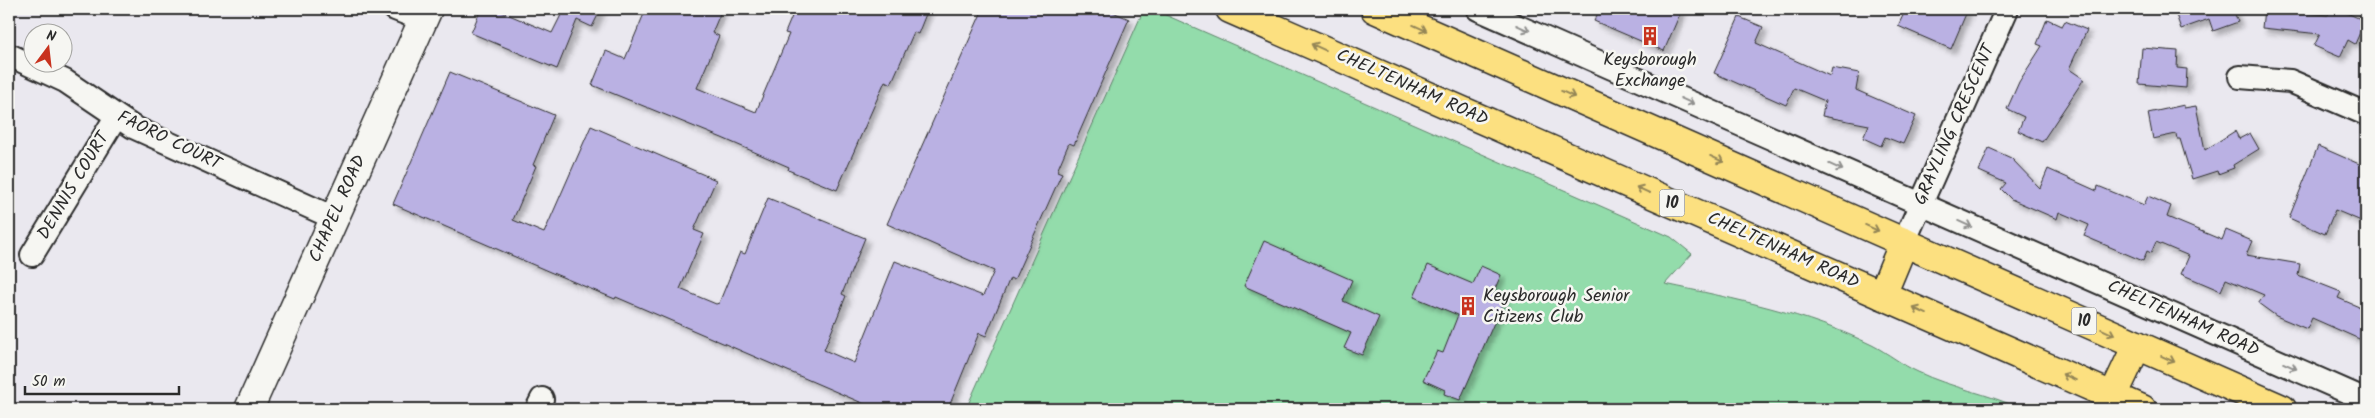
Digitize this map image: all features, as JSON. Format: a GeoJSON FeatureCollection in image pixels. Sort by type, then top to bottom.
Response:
{"type":"FeatureCollection","features":[{"type":"Feature","properties":{"kind":"main road","name":"CHELTENHAM ROAD"},"geometry":{"type":"LineString","coordinates":[[1230,9],[1882,295],[2110,403],[2142,409]]}},
{"type":"Feature","properties":{"kind":"main road","name":"10"},"geometry":{"type":"LineString","coordinates":[[1375,9],[2282,409]]}},
{"type":"Feature","properties":{"kind":"main road","name":"CHAPEL ROAD"},"geometry":{"type":"LineString","coordinates":[[249,409],[425,15]]}},
{"type":"Feature","properties":{"kind":"main road"},"geometry":{"type":"LineString","coordinates":[[1882,295],[1904,242]]}},
{"type":"Feature","properties":{"kind":"main road"},"geometry":{"type":"LineString","coordinates":[[2110,403],[2137,345]]}},
{"type":"Feature","properties":{"kind":"street"},"geometry":{"type":"LineString","coordinates":[[395,9],[425,15]]}},
{"type":"Feature","properties":{"kind":"street","name":"CHELTENHAM ROAD"},"geometry":{"type":"LineString","coordinates":[[1478,9],[2366,400]]}},
{"type":"Feature","properties":{"kind":"street","name":"GRAYLING CRESCENT"},"geometry":{"type":"LineString","coordinates":[[1904,242],[2007,9]]}},
{"type":"Feature","properties":{"kind":"street","name":"FAORO COURT"},"geometry":{"type":"LineString","coordinates":[[9,55],[64,81],[116,117],[162,141],[334,218]]}},
{"type":"Feature","properties":{"kind":"street"},"geometry":{"type":"LineString","coordinates":[[2240,77],[2290,81],[2366,114]]}},
{"type":"Feature","properties":{"kind":"street","name":"DENNIS COURT"},"geometry":{"type":"LineString","coordinates":[[32,255],[116,117]]}},
{"type":"Feature","properties":{"kind":"green space"},"geometry":{"type":"Polygon","coordinates":[[[1144,9],[1152,9],[1671,237],[1692,254],[1665,284],[1771,308],[1822,324],[1872,345],[1906,366],[1931,378],[2021,409],[966,409],[1144,9]]]}},
{"type":"Feature","properties":{"kind":"building"},"geometry":{"type":"Polygon","coordinates":[[[481,9],[495,9],[552,33],[562,13],[553,9],[601,9],[592,27],[577,20],[557,69],[471,33],[481,9]]]}},
{"type":"Feature","properties":{"kind":"building"},"geometry":{"type":"Polygon","coordinates":[[[646,9],[722,9],[712,33],[719,36],[697,88],[756,112],[789,34],[785,33],[795,9],[928,9],[918,34],[914,32],[891,84],[885,81],[837,190],[788,170],[789,167],[722,138],[592,85],[606,51],[625,59],[646,9]]]}},
{"type":"Feature","properties":{"kind":"building"},"geometry":{"type":"Polygon","coordinates":[[[983,9],[1106,9],[1129,19],[1074,145],[1069,143],[1057,171],[1062,173],[1014,280],[1010,278],[986,336],[979,333],[948,409],[876,409],[616,297],[615,299],[550,272],[393,204],[450,72],[554,115],[533,165],[536,166],[513,220],[544,233],[591,126],[716,180],[694,230],[704,234],[680,289],[716,304],[719,303],[740,252],[745,254],[768,198],[865,238],[842,294],[846,296],[824,350],[854,363],[895,261],[983,296],[994,271],[887,224],[983,9]]]}},
{"type":"Feature","properties":{"kind":"building","name":"Keysborough Exchange"},"geometry":{"type":"Polygon","coordinates":[[[1600,9],[1682,9],[1664,51],[1594,21],[1600,9]]]}},
{"type":"Feature","properties":{"kind":"building"},"geometry":{"type":"Polygon","coordinates":[[[1906,9],[1968,9],[1951,49],[1898,26],[1906,9]]]}},
{"type":"Feature","properties":{"kind":"building"},"geometry":{"type":"Polygon","coordinates":[[[2174,9],[2233,9],[2238,22],[2213,31],[2209,19],[2181,29],[2174,9]]]}},
{"type":"Feature","properties":{"kind":"building"},"geometry":{"type":"Polygon","coordinates":[[[2264,9],[2292,9],[2292,12],[2328,15],[2331,9],[2338,9],[2365,21],[2355,44],[2348,40],[2340,57],[2314,46],[2320,34],[2262,28],[2264,9]]]}},
{"type":"Feature","properties":{"kind":"building"},"geometry":{"type":"Polygon","coordinates":[[[1739,17],[1763,27],[1756,43],[1830,76],[1832,68],[1859,73],[1856,90],[1916,116],[1903,144],[1885,137],[1881,146],[1863,138],[1869,125],[1822,116],[1825,101],[1794,88],[1786,105],[1714,73],[1739,17]]]}},
{"type":"Feature","properties":{"kind":"building"},"geometry":{"type":"Polygon","coordinates":[[[2047,19],[2062,26],[2065,21],[2087,30],[2069,69],[2084,79],[2042,142],[2018,131],[2024,117],[2007,109],[2019,82],[2042,46],[2037,44],[2047,19]]]}},
{"type":"Feature","properties":{"kind":"building"},"geometry":{"type":"Polygon","coordinates":[[[2142,48],[2178,51],[2177,68],[2187,69],[2186,88],[2139,84],[2142,48]]]}},
{"type":"Feature","properties":{"kind":"building"},"geometry":{"type":"Polygon","coordinates":[[[2184,105],[2184,108],[2196,106],[2205,150],[2235,131],[2239,139],[2250,133],[2259,149],[2233,165],[2234,168],[2218,174],[2217,171],[2192,179],[2180,139],[2177,139],[2176,134],[2153,139],[2148,113],[2184,105]]]}},
{"type":"Feature","properties":{"kind":"building"},"geometry":{"type":"Polygon","coordinates":[[[2318,146],[2366,167],[2366,223],[2335,210],[2325,234],[2289,218],[2318,146]]]}},
{"type":"Feature","properties":{"kind":"building"},"geometry":{"type":"Polygon","coordinates":[[[1989,148],[2011,158],[2040,188],[2048,169],[2097,191],[2098,186],[2144,205],[2148,196],[2171,206],[2167,217],[2222,240],[2226,230],[2252,241],[2246,255],[2300,264],[2298,275],[2341,292],[2338,298],[2366,310],[2366,342],[2312,318],[2307,329],[2276,316],[2258,303],[2264,295],[2226,279],[2221,291],[2181,274],[2189,256],[2156,242],[2151,253],[2147,251],[2143,261],[2084,236],[2089,225],[2059,212],[2057,219],[2011,199],[2001,189],[2006,183],[1979,171],[1989,148]]]}},
{"type":"Feature","properties":{"kind":"building"},"geometry":{"type":"Polygon","coordinates":[[[1264,241],[1352,280],[1343,301],[1379,317],[1362,355],[1344,348],[1351,333],[1244,286],[1264,241]]]}},
{"type":"Feature","properties":{"kind":"building","name":"Keysborough Senior Citizens Club"},"geometry":{"type":"Polygon","coordinates":[[[1428,265],[1473,284],[1481,266],[1501,275],[1493,293],[1505,298],[1460,400],[1444,394],[1445,390],[1423,380],[1437,351],[1443,353],[1458,315],[1414,297],[1428,265]]]}},
{"type":"Feature","properties":{"kind":"place","name":"Keysborough Exchange"},"geometry":{"type":"Point","coordinates":[1650,36]}},
{"type":"Feature","properties":{"kind":"place","name":"Keysborough Senior Citizens Club"},"geometry":{"type":"Point","coordinates":[1468,306]}}]}
